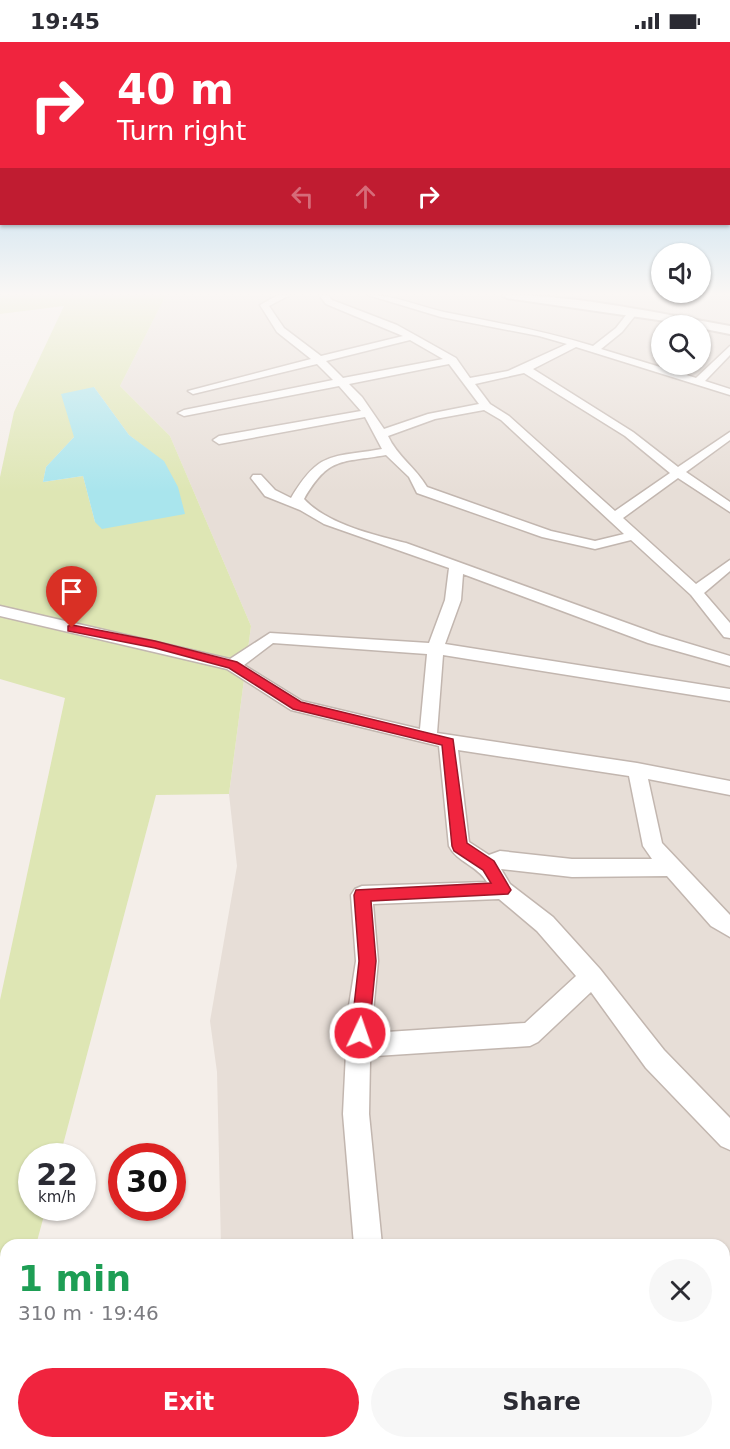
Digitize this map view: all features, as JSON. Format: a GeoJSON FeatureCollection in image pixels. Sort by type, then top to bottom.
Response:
{"type":"FeatureCollection","features":[{"type":"Feature","properties":{"kind":"street"},"geometry":{"type":"LineString","coordinates":[[193,391],[316,361]]}},
{"type":"Feature","properties":{"kind":"street"},"geometry":{"type":"LineString","coordinates":[[320,361],[358,399],[382,434],[389,451],[414,475],[422,490],[467,508],[548,534],[595,545],[636,535]]}},
{"type":"Feature","properties":{"kind":"street"},"geometry":{"type":"LineString","coordinates":[[184,413],[449,361]]}},
{"type":"Feature","properties":{"kind":"street"},"geometry":{"type":"LineString","coordinates":[[453,361],[486,406],[505,418],[636,535],[696,592],[728,627]]}},
{"type":"Feature","properties":{"kind":"street"},"geometry":{"type":"LineString","coordinates":[[469,381],[507,377],[544,361]]}},
{"type":"Feature","properties":{"kind":"street"},"geometry":{"type":"LineString","coordinates":[[631,361],[730,392]]}},
{"type":"Feature","properties":{"kind":"street"},"geometry":{"type":"LineString","coordinates":[[698,382],[719,361]]}},
{"type":"Feature","properties":{"kind":"street"},"geometry":{"type":"LineString","coordinates":[[527,370],[560,393],[629,434],[652,455],[730,508]]}},
{"type":"Feature","properties":{"kind":"street"},"geometry":{"type":"LineString","coordinates":[[382,434],[432,416],[486,406]]}},
{"type":"Feature","properties":{"kind":"street"},"geometry":{"type":"LineString","coordinates":[[219,440],[367,413]]}},
{"type":"Feature","properties":{"kind":"street"},"geometry":{"type":"LineString","coordinates":[[615,518],[730,435]]}},
{"type":"Feature","properties":{"kind":"street"},"geometry":{"type":"LineString","coordinates":[[300,506],[297,499],[312,474],[327,462],[389,451]]}},
{"type":"Feature","properties":{"kind":"street"},"geometry":{"type":"LineString","coordinates":[[257,478],[270,492],[339,525],[654,639],[730,661]]}},
{"type":"Feature","properties":{"kind":"street"},"geometry":{"type":"LineString","coordinates":[[696,592],[730,564]]}},
{"type":"Feature","properties":{"kind":"street"},"geometry":{"type":"LineString","coordinates":[[428,737],[435,650],[453,600],[456,567]]}},
{"type":"Feature","properties":{"kind":"street"},"geometry":{"type":"LineString","coordinates":[[0,612],[155,645],[233,665],[297,706],[448,742],[637,770],[730,788]]}},
{"type":"Feature","properties":{"kind":"street"},"geometry":{"type":"LineString","coordinates":[[233,665],[270,638],[435,650],[519,660],[730,695]]}},
{"type":"Feature","properties":{"kind":"street"},"geometry":{"type":"LineString","coordinates":[[448,742],[459,846],[489,866],[503,890],[545,924],[592,976],[655,1059],[730,1137]]}},
{"type":"Feature","properties":{"kind":"street"},"geometry":{"type":"LineString","coordinates":[[637,770],[653,846],[719,919],[730,927]]}},
{"type":"Feature","properties":{"kind":"street"},"geometry":{"type":"LineString","coordinates":[[489,866],[501,859],[572,867],[672,867]]}},
{"type":"Feature","properties":{"kind":"street"},"geometry":{"type":"LineString","coordinates":[[367,1239],[357,1114],[360,1012],[367,961],[362,895],[503,890]]}},
{"type":"Feature","properties":{"kind":"street"},"geometry":{"type":"LineString","coordinates":[[359,1055],[371,1045],[530,1034],[592,976]]}},
{"type":"Feature","properties":{"kind":"shaded area"},"geometry":{"type":"Polygon","coordinates":[[[133,361],[651,361],[651,375],[711,375],[711,361],[730,361],[730,1239],[221,1239],[217,1072],[210,1021],[237,866],[229,794],[251,626],[170,436],[120,386],[133,361]]]}},
{"type":"Feature","properties":{"kind":"green space"},"geometry":{"type":"Polygon","coordinates":[[[38,361],[133,361],[120,386],[170,436],[251,626],[229,794],[156,795],[63,1143],[18,1143],[18,1221],[42,1221],[38,1239],[0,1239],[0,1000],[65,698],[0,679],[0,477],[14,412],[38,361]],[[94,387],[74,437],[46,467],[43,482],[83,476],[95,522],[164,462],[129,435],[94,387]]]}},
{"type":"Feature","properties":{"kind":"water"},"geometry":{"type":"Polygon","coordinates":[[[94,387],[129,435],[164,461],[178,487],[185,514],[102,529],[95,522],[83,476],[43,482],[46,467],[74,437],[61,394],[94,387]]]}},
{"type":"Feature","properties":{"kind":"route"},"geometry":{"type":"LineString","coordinates":[[72,628],[155,645],[233,665],[297,706],[448,742],[459,846],[489,866],[503,890],[362,895],[367,961],[360,1012],[360,1033]]}}]}
